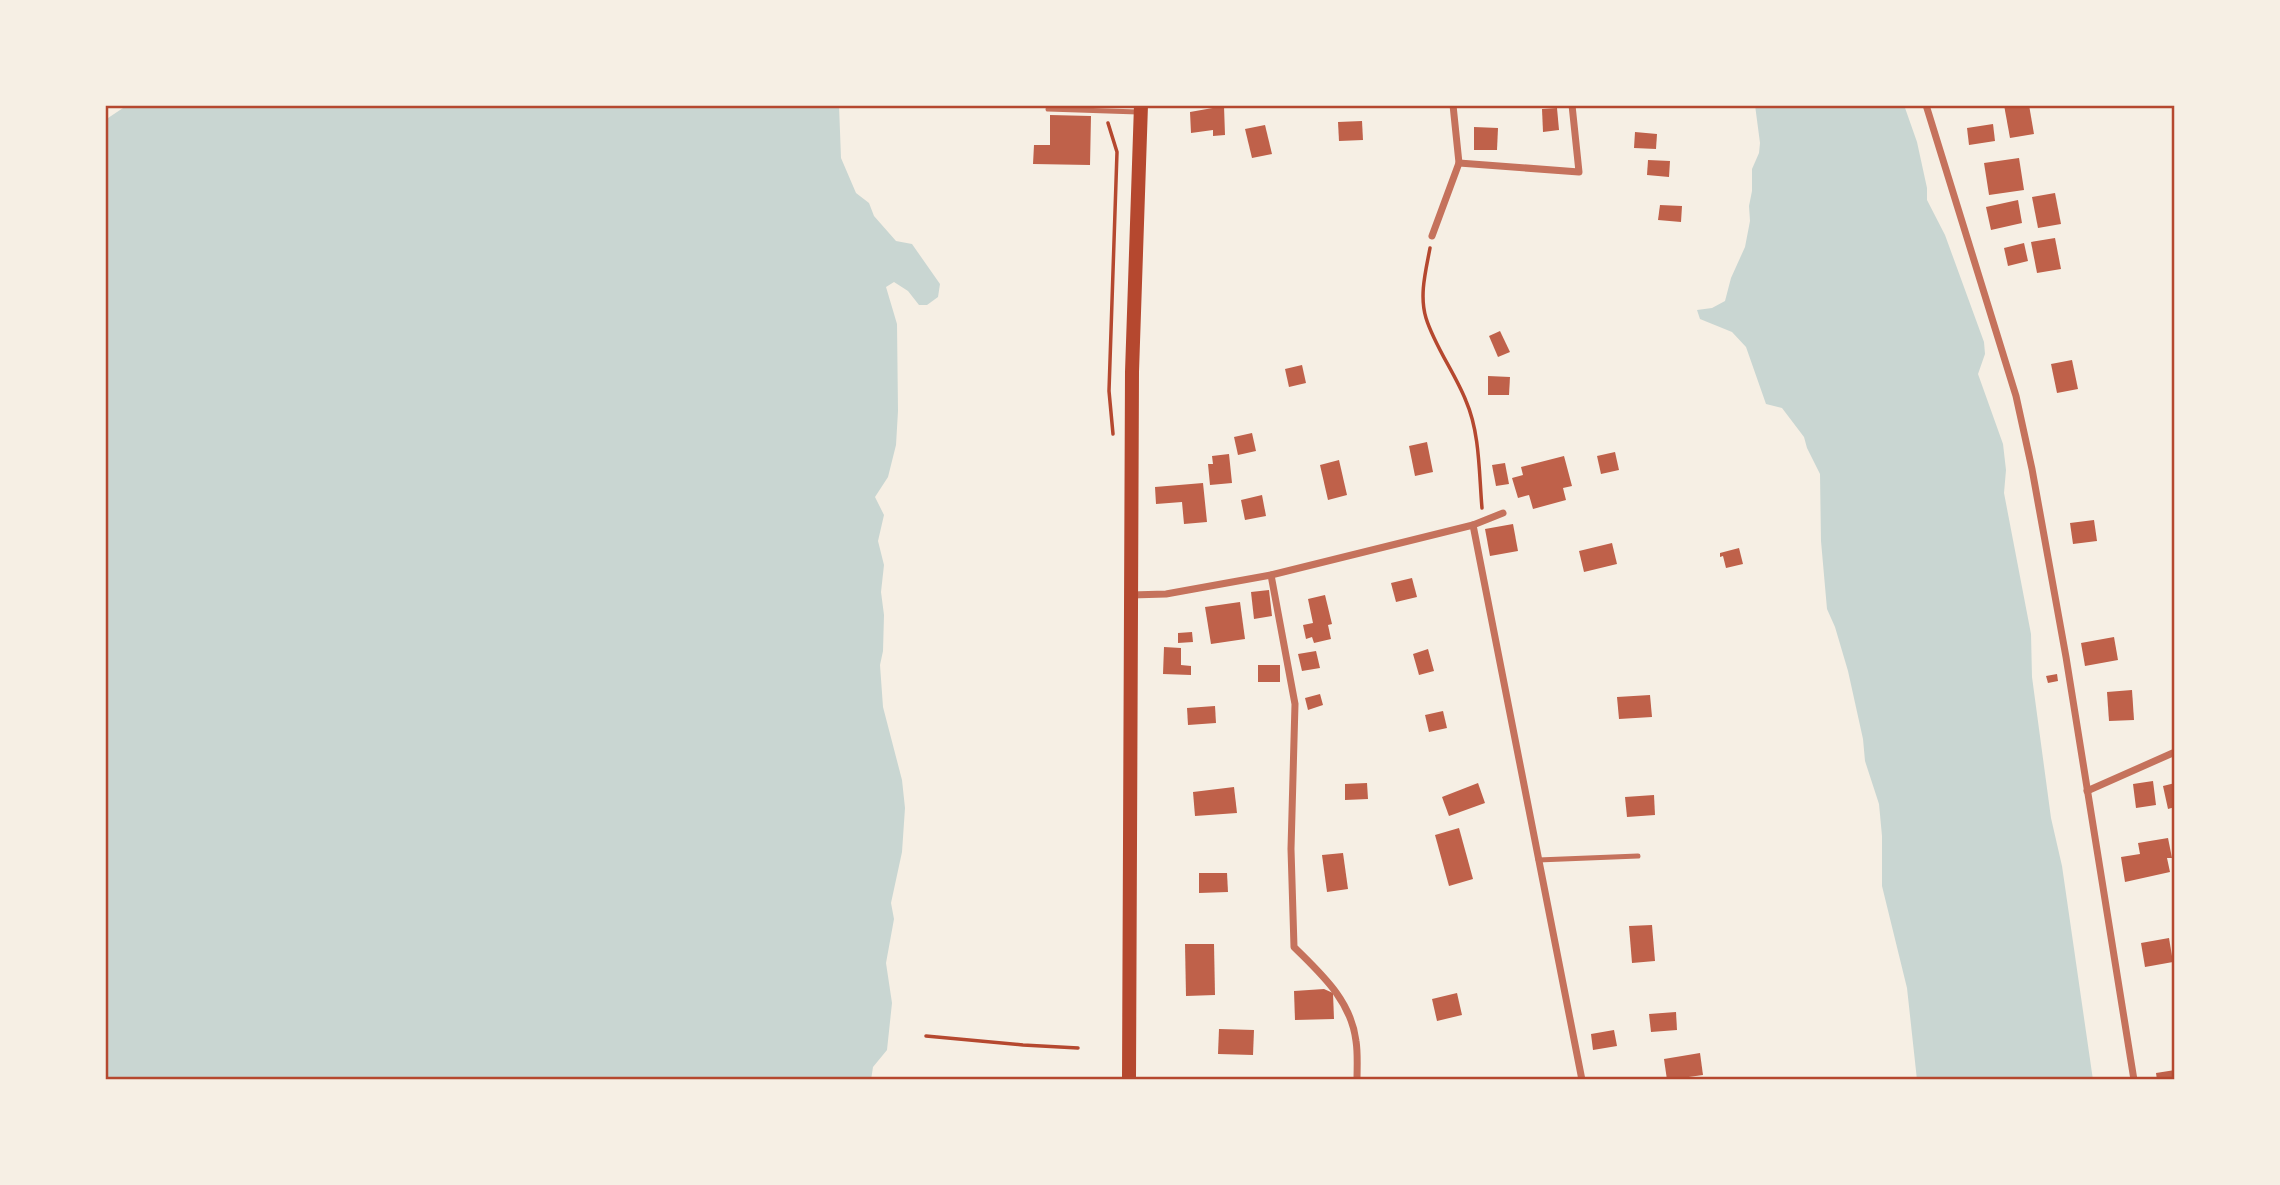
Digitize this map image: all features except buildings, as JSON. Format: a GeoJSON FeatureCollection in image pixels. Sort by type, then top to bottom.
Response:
{"type":"FeatureCollection","features":[{"type":"Feature","properties":{"kind":"main road"},"geometry":{"type":"LineString","coordinates":[[1129,1080],[1132,372],[1141,108]]}},
{"type":"Feature","properties":{"kind":"street"},"geometry":{"type":"LineString","coordinates":[[1432,236],[1459,163],[1453,105]]}},
{"type":"Feature","properties":{"kind":"street"},"geometry":{"type":"LineString","coordinates":[[1459,163],[1579,172],[1572,105]]}},
{"type":"Feature","properties":{"kind":"street"},"geometry":{"type":"LineString","coordinates":[[1926,105],[2016,396],[2066,657],[2134,1080]]}},
{"type":"Feature","properties":{"kind":"street"},"geometry":{"type":"LineString","coordinates":[[1131,594],[1166,594],[1271,575],[1473,525],[1503,513]]}},
{"type":"Feature","properties":{"kind":"street"},"geometry":{"type":"LineString","coordinates":[[1473,525],[1582,1080]]}},
{"type":"Feature","properties":{"kind":"street"},"geometry":{"type":"LineString","coordinates":[[1271,575],[1295,704],[1291,849],[1294,947],[1336,989],[1349,1015],[1356,1040],[1357,1080]]}},
{"type":"Feature","properties":{"kind":"street"},"geometry":{"type":"LineString","coordinates":[[2087,791],[2175,752]]}},
{"type":"Feature","properties":{"kind":"lane"},"geometry":{"type":"LineString","coordinates":[[1048,109],[1104,111],[1141,108]]}},
{"type":"Feature","properties":{"kind":"lane"},"geometry":{"type":"LineString","coordinates":[[1538,860],[1638,856]]}},
{"type":"Feature","properties":{"kind":"path"},"geometry":{"type":"LineString","coordinates":[[1104,111],[1117,152],[1109,391],[1112,434]]}},
{"type":"Feature","properties":{"kind":"path"},"geometry":{"type":"LineString","coordinates":[[1432,236],[1423,282],[1426,317],[1444,360],[1466,401],[1473,423],[1483,521]]}},
{"type":"Feature","properties":{"kind":"path"},"geometry":{"type":"LineString","coordinates":[[926,1037],[1078,1048]]}},
{"type":"Feature","properties":{"kind":"shaded area"},"geometry":{"type":"Polygon","coordinates":[[[117,105],[839,105],[841,158],[856,193],[869,203],[874,216],[896,241],[912,244],[940,284],[938,297],[927,305],[919,305],[908,291],[894,282],[886,287],[897,324],[898,411],[896,445],[888,477],[875,497],[884,515],[878,541],[884,565],[881,592],[884,615],[883,651],[880,665],[883,707],[902,780],[905,808],[902,852],[891,903],[894,919],[886,963],[892,1003],[887,1050],[873,1067],[871,1080],[105,1080],[105,120],[123,108],[117,105]]]}},
{"type":"Feature","properties":{"kind":"shaded area"},"geometry":{"type":"Polygon","coordinates":[[[1755,105],[1904,105],[1917,142],[1927,200],[1945,235],[1984,342],[1985,354],[1978,374],[2003,444],[2006,470],[2004,493],[2031,634],[2032,677],[2051,818],[2062,866],[2093,1080],[1917,1080],[1907,988],[1882,886],[1879,804],[1865,761],[1863,739],[1848,671],[1827,609],[1821,541],[1820,474],[1804,437],[1782,408],[1766,404],[1746,347],[1732,332],[1700,319],[1697,310],[1712,308],[1725,301],[1731,278],[1745,247],[1750,221],[1752,169],[1760,143],[1755,105]]]}}]}
